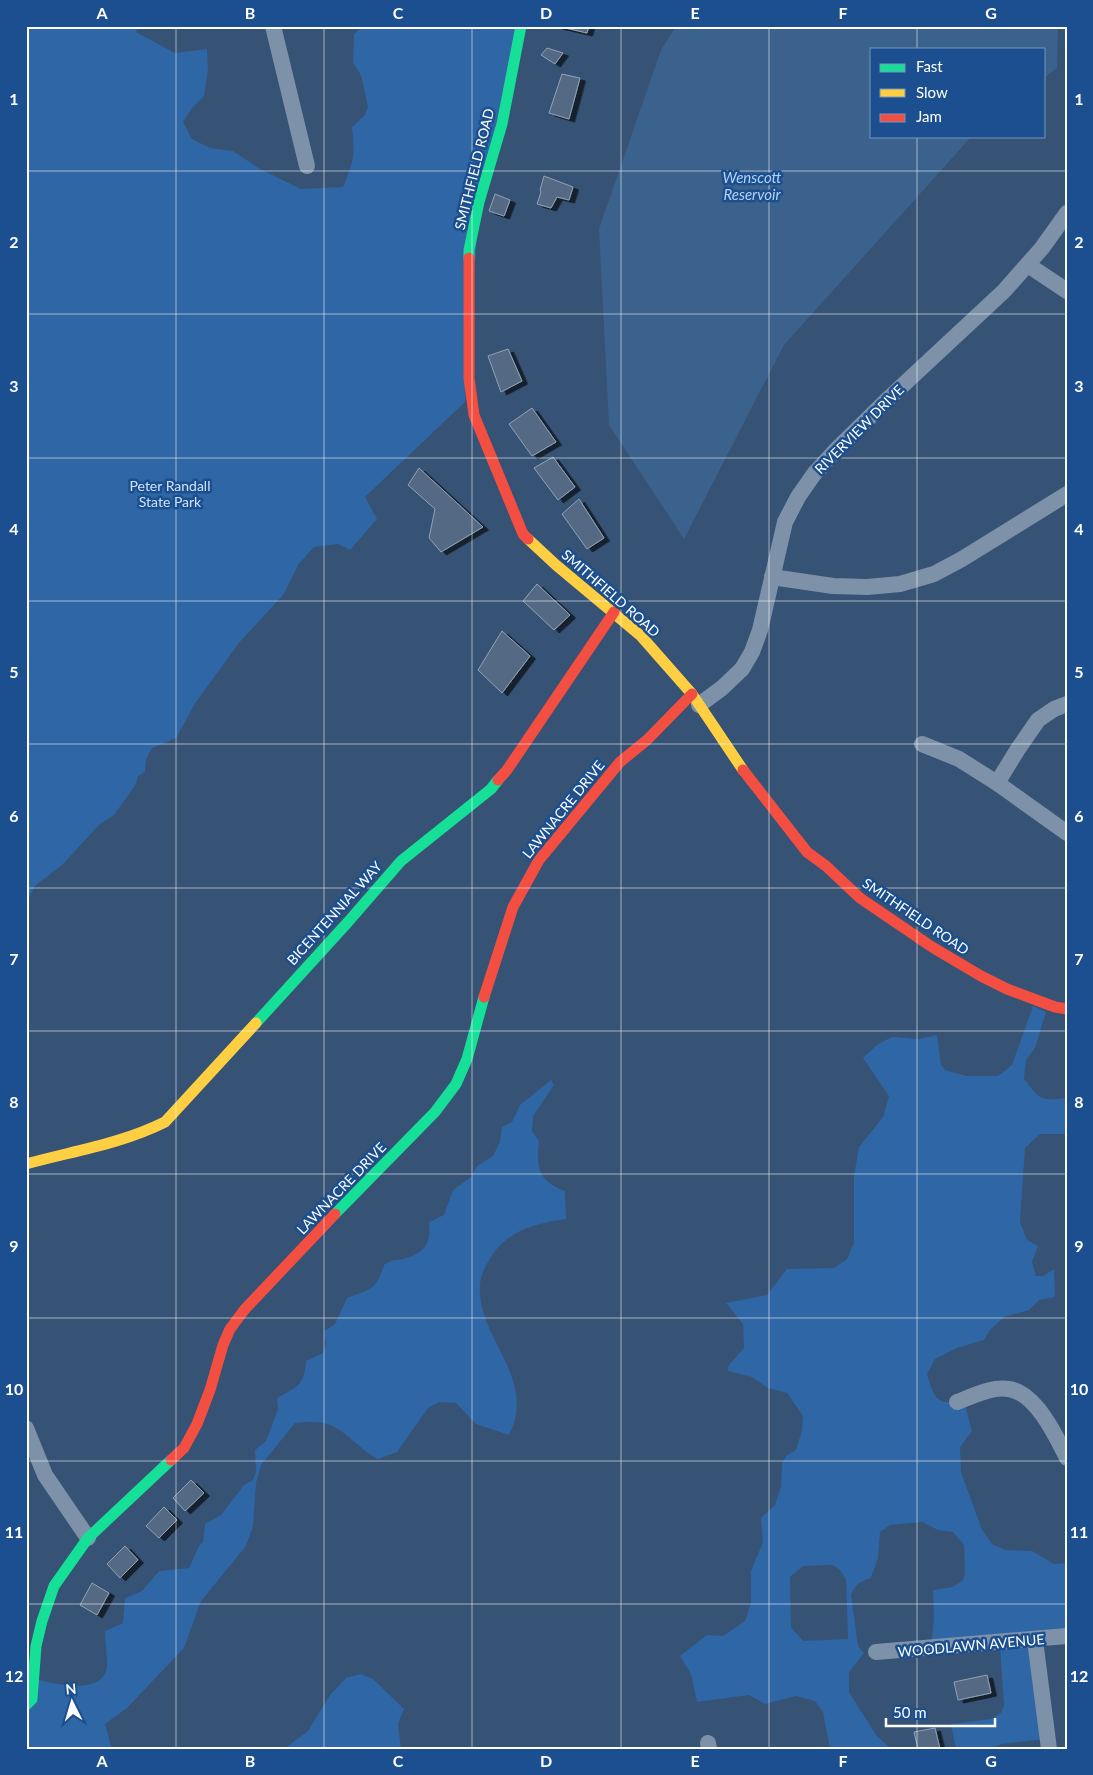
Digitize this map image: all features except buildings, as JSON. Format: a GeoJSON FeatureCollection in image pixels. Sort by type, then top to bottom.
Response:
{"type":"FeatureCollection","features":[{"type":"Feature","properties":{"kind":"street"},"geometry":{"type":"LineString","coordinates":[[273,26],[307,166]]}},
{"type":"Feature","properties":{"kind":"street","name":"SMITHFIELD ROAD"},"geometry":{"type":"LineString","coordinates":[[521,26],[502,124],[478,202],[469,250],[469,378],[474,415],[523,534],[556,565],[641,636],[695,700],[751,781],[807,852],[826,866],[860,898],[932,947],[1007,989],[1056,1007],[1067,1009]]}},
{"type":"Feature","properties":{"kind":"street","name":"RIVERVIEW DRIVE"},"geometry":{"type":"LineString","coordinates":[[695,700],[722,688],[742,669],[752,652],[760,630],[785,522],[814,474],[836,449],[1004,291],[1028,265],[1067,213]]}},
{"type":"Feature","properties":{"kind":"street"},"geometry":{"type":"LineString","coordinates":[[1028,265],[1067,291]]}},
{"type":"Feature","properties":{"kind":"street"},"geometry":{"type":"LineString","coordinates":[[772,577],[833,586],[867,587],[900,584],[934,574],[962,559],[1067,494]]}},
{"type":"Feature","properties":{"kind":"street","name":"BICENTENNIAL WAY"},"geometry":{"type":"LineString","coordinates":[[26,1164],[105,1146],[147,1132],[165,1122],[348,922],[401,861],[491,789],[507,770],[614,612]]}},
{"type":"Feature","properties":{"kind":"street","name":"LAWNACRE DRIVE"},"geometry":{"type":"LineString","coordinates":[[26,1705],[32,1699],[36,1646],[54,1586],[88,1538],[184,1448],[197,1424],[210,1390],[223,1345],[230,1330],[245,1309],[375,1172],[435,1112],[456,1084],[468,1059],[491,972],[513,907],[539,860],[615,768],[695,700]]}},
{"type":"Feature","properties":{"kind":"street"},"geometry":{"type":"LineString","coordinates":[[997,783],[1038,720],[1054,709],[1067,704]]}},
{"type":"Feature","properties":{"kind":"street"},"geometry":{"type":"LineString","coordinates":[[922,744],[959,759],[997,783],[1067,833]]}},
{"type":"Feature","properties":{"kind":"street"},"geometry":{"type":"LineString","coordinates":[[957,1402],[982,1391],[1009,1388],[1026,1396],[1040,1410],[1067,1458]]}},
{"type":"Feature","properties":{"kind":"street"},"geometry":{"type":"LineString","coordinates":[[26,1428],[45,1475],[88,1538]]}},
{"type":"Feature","properties":{"kind":"street","name":"WOODLAWN AVENUE"},"geometry":{"type":"LineString","coordinates":[[876,1652],[1067,1636]]}},
{"type":"Feature","properties":{"kind":"street"},"geometry":{"type":"LineString","coordinates":[[1035,1640],[1049,1749]]}},
{"type":"Feature","properties":{"kind":"green space","name":"Peter Randall State Park"},"geometry":{"type":"Polygon","coordinates":[[[26,26],[138,26],[136,32],[175,53],[207,49],[208,70],[204,96],[192,108],[183,122],[192,139],[210,148],[233,151],[260,169],[301,189],[343,187],[347,178],[353,158],[352,127],[365,115],[368,107],[361,75],[353,63],[354,34],[364,26],[521,26],[480,196],[465,402],[365,497],[377,519],[350,550],[338,544],[314,547],[298,565],[284,594],[238,644],[196,702],[176,738],[152,748],[146,759],[145,772],[138,776],[136,784],[114,815],[100,824],[62,865],[35,886],[26,903],[26,26]]]}},
{"type":"Feature","properties":{"kind":"green space"},"geometry":{"type":"Polygon","coordinates":[[[1033,1006],[1046,1012],[1035,1048],[1026,1060],[1024,1079],[1041,1097],[1046,1099],[1067,1098],[1067,1134],[1040,1134],[1025,1148],[1020,1222],[1027,1240],[1038,1246],[1032,1262],[1036,1276],[1043,1276],[1054,1269],[1055,1297],[1039,1300],[1029,1310],[1004,1317],[990,1330],[984,1340],[957,1348],[935,1359],[927,1374],[932,1390],[938,1399],[948,1402],[964,1401],[972,1431],[960,1447],[961,1472],[982,1530],[992,1544],[1005,1550],[1032,1551],[1054,1564],[1067,1563],[1067,1641],[1030,1645],[1046,1739],[1001,1744],[991,1749],[956,1749],[951,1724],[991,1719],[1001,1713],[1004,1705],[1000,1647],[931,1649],[934,1618],[933,1590],[953,1587],[963,1580],[965,1573],[964,1545],[953,1532],[938,1530],[922,1522],[890,1525],[880,1532],[878,1558],[871,1578],[864,1580],[854,1588],[851,1595],[858,1646],[864,1653],[849,1672],[849,1692],[876,1735],[891,1749],[830,1749],[823,1712],[815,1701],[796,1696],[765,1704],[749,1695],[697,1702],[691,1674],[680,1656],[707,1635],[723,1636],[745,1621],[751,1603],[751,1571],[763,1542],[761,1518],[775,1505],[781,1487],[782,1464],[786,1456],[796,1450],[802,1430],[803,1416],[787,1393],[768,1388],[752,1377],[728,1371],[728,1366],[744,1348],[743,1324],[726,1303],[767,1295],[787,1269],[834,1268],[847,1259],[854,1243],[854,1176],[859,1147],[883,1117],[889,1096],[863,1058],[878,1044],[892,1037],[919,1039],[937,1035],[941,1065],[945,1070],[966,1076],[998,1076],[1012,1065],[1033,1006]],[[833,1565],[803,1566],[790,1577],[791,1627],[803,1641],[848,1639],[846,1579],[840,1570],[833,1565]]]}},
{"type":"Feature","properties":{"kind":"green space"},"geometry":{"type":"Polygon","coordinates":[[[551,1080],[554,1085],[533,1116],[532,1131],[539,1141],[539,1166],[544,1178],[549,1183],[565,1191],[566,1219],[536,1225],[516,1233],[500,1245],[484,1269],[480,1282],[482,1305],[487,1323],[512,1377],[516,1395],[516,1415],[509,1435],[476,1424],[456,1403],[439,1402],[428,1408],[397,1452],[378,1459],[335,1427],[317,1422],[295,1423],[261,1465],[256,1483],[253,1526],[246,1546],[201,1601],[184,1648],[127,1708],[105,1724],[112,1749],[26,1749],[26,1702],[39,1680],[79,1686],[89,1685],[98,1681],[104,1675],[107,1666],[105,1631],[123,1623],[125,1598],[142,1591],[159,1571],[189,1568],[199,1546],[203,1542],[205,1524],[221,1515],[244,1485],[253,1480],[256,1472],[255,1450],[266,1441],[278,1409],[277,1398],[298,1385],[303,1376],[306,1361],[323,1353],[326,1344],[324,1331],[335,1324],[347,1298],[372,1288],[384,1265],[387,1263],[413,1256],[423,1249],[428,1241],[429,1222],[444,1215],[453,1190],[471,1177],[477,1166],[493,1156],[500,1142],[502,1127],[512,1122],[520,1105],[551,1080]]]}},
{"type":"Feature","properties":{"kind":"green space"},"geometry":{"type":"Polygon","coordinates":[[[361,1674],[373,1679],[404,1709],[398,1724],[401,1749],[284,1749],[308,1731],[330,1695],[346,1678],[361,1674]]]}},
{"type":"Feature","properties":{"kind":"water","name":"Wenscott Reservoir"},"geometry":{"type":"Polygon","coordinates":[[[676,26],[1058,26],[1057,68],[1046,76],[1046,48],[870,48],[870,138],[970,138],[784,345],[684,539],[609,425],[599,229],[661,50],[676,26]]]}},
{"type":"Feature","properties":{"kind":"traffic: fast"},"geometry":{"type":"LineString","coordinates":[[469,258],[479,202],[502,124],[521,26]]}},
{"type":"Feature","properties":{"kind":"traffic: fast"},"geometry":{"type":"LineString","coordinates":[[256,1023],[401,861],[491,789],[498,780]]}},
{"type":"Feature","properties":{"kind":"traffic: fast"},"geometry":{"type":"LineString","coordinates":[[335,1214],[435,1112],[456,1084],[467,1059],[484,997]]}},
{"type":"Feature","properties":{"kind":"traffic: fast"},"geometry":{"type":"LineString","coordinates":[[26,1705],[32,1699],[36,1646],[54,1586],[88,1538],[171,1460]]}},
{"type":"Feature","properties":{"kind":"traffic: slow"},"geometry":{"type":"LineString","coordinates":[[528,539],[641,636],[692,694],[743,770]]}},
{"type":"Feature","properties":{"kind":"traffic: slow"},"geometry":{"type":"LineString","coordinates":[[26,1164],[114,1142],[165,1122],[256,1023]]}},
{"type":"Feature","properties":{"kind":"traffic: jam"},"geometry":{"type":"LineString","coordinates":[[469,258],[469,378],[474,415],[523,534],[528,539]]}},
{"type":"Feature","properties":{"kind":"traffic: jam"},"geometry":{"type":"LineString","coordinates":[[498,780],[507,770],[614,612]]}},
{"type":"Feature","properties":{"kind":"traffic: jam"},"geometry":{"type":"LineString","coordinates":[[484,997],[513,907],[539,860],[620,762],[647,740],[692,694]]}},
{"type":"Feature","properties":{"kind":"traffic: jam"},"geometry":{"type":"LineString","coordinates":[[743,770],[807,852],[826,866],[860,898],[932,947],[981,976],[1007,989],[1055,1007],[1067,1009]]}},
{"type":"Feature","properties":{"kind":"traffic: jam"},"geometry":{"type":"LineString","coordinates":[[171,1460],[184,1448],[197,1424],[230,1329],[245,1309],[335,1214]]}}]}
